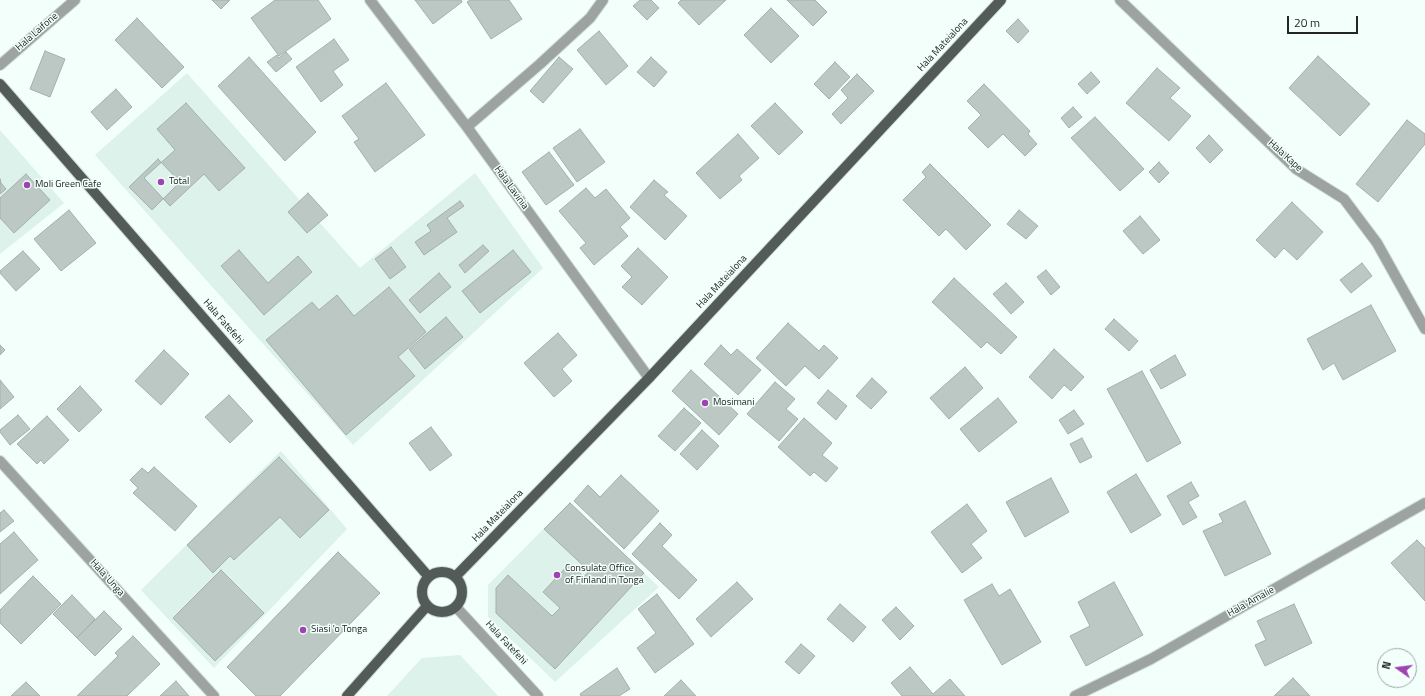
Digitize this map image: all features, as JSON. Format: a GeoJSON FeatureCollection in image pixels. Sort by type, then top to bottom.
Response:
{"type":"FeatureCollection","features":[{"type":"Feature","properties":{"kind":"main road","name":"Hala Mateialona"},"geometry":{"type":"LineString","coordinates":[[456,576],[649,378],[1001,0]]}},
{"type":"Feature","properties":{"kind":"main road","name":"Hala Fatefehi"},"geometry":{"type":"LineString","coordinates":[[0,84],[428,576]]}},
{"type":"Feature","properties":{"kind":"main road"},"geometry":{"type":"LineString","coordinates":[[442,571],[449,572],[456,576],[462,591],[461,599],[456,607],[442,612],[434,611],[427,606],[421,591],[423,583],[428,576],[435,572],[442,571]]}},
{"type":"Feature","properties":{"kind":"main road"},"geometry":{"type":"LineString","coordinates":[[347,696],[427,606]]}},
{"type":"Feature","properties":{"kind":"street","name":"Hala Laifone"},"geometry":{"type":"LineString","coordinates":[[0,65],[75,0]]}},
{"type":"Feature","properties":{"kind":"street","name":"Hala Lavinia"},"geometry":{"type":"LineString","coordinates":[[370,0],[467,127],[649,378]]}},
{"type":"Feature","properties":{"kind":"street"},"geometry":{"type":"LineString","coordinates":[[467,127],[590,18],[603,0]]}},
{"type":"Feature","properties":{"kind":"street","name":"Hala Kape"},"geometry":{"type":"LineString","coordinates":[[1120,0],[1296,169],[1344,199],[1377,243],[1425,329]]}},
{"type":"Feature","properties":{"kind":"street","name":"Hala 'Unga"},"geometry":{"type":"LineString","coordinates":[[0,461],[214,696]]}},
{"type":"Feature","properties":{"kind":"street","name":"Hala 'Amalie"},"geometry":{"type":"LineString","coordinates":[[1075,696],[1151,659],[1425,503]]}},
{"type":"Feature","properties":{"kind":"street","name":"Hala Fatefehi"},"geometry":{"type":"LineString","coordinates":[[456,607],[538,696]]}},
{"type":"Feature","properties":{"kind":"shaded area"},"geometry":{"type":"Polygon","coordinates":[[[187,73],[360,268],[475,173],[543,268],[353,445],[95,155],[187,73]]]}},
{"type":"Feature","properties":{"kind":"shaded area"},"geometry":{"type":"Polygon","coordinates":[[[0,130],[64,203],[0,254],[0,130]]]}},
{"type":"Feature","properties":{"kind":"shaded area"},"geometry":{"type":"Polygon","coordinates":[[[281,451],[347,529],[214,668],[141,590],[281,451]]]}},
{"type":"Feature","properties":{"kind":"shaded area"},"geometry":{"type":"Polygon","coordinates":[[[570,502],[659,587],[555,682],[488,617],[488,585],[570,502]]]}},
{"type":"Feature","properties":{"kind":"shaded area"},"geometry":{"type":"Polygon","coordinates":[[[460,655],[498,696],[387,696],[422,658],[460,655]]]}},
{"type":"Feature","properties":{"kind":"building"},"geometry":{"type":"Polygon","coordinates":[[[212,0],[230,0],[221,9],[212,0]]]}},
{"type":"Feature","properties":{"kind":"building"},"geometry":{"type":"Polygon","coordinates":[[[275,0],[318,0],[331,19],[279,56],[251,18],[275,0]]]}},
{"type":"Feature","properties":{"kind":"building"},"geometry":{"type":"Polygon","coordinates":[[[415,0],[461,0],[462,2],[433,24],[415,0]]]}},
{"type":"Feature","properties":{"kind":"building"},"geometry":{"type":"Polygon","coordinates":[[[470,0],[509,0],[522,19],[491,39],[467,2],[470,0]]]}},
{"type":"Feature","properties":{"kind":"building"},"geometry":{"type":"Polygon","coordinates":[[[640,0],[651,0],[659,8],[647,20],[633,6],[640,0]]]}},
{"type":"Feature","properties":{"kind":"building"},"geometry":{"type":"Polygon","coordinates":[[[681,0],[726,0],[699,25],[678,3],[681,0]]]}},
{"type":"Feature","properties":{"kind":"building"},"geometry":{"type":"Polygon","coordinates":[[[787,0],[815,0],[827,12],[813,26],[787,0]]]}},
{"type":"Feature","properties":{"kind":"building"},"geometry":{"type":"Polygon","coordinates":[[[771,8],[799,36],[771,63],[744,35],[771,8]]]}},
{"type":"Feature","properties":{"kind":"building"},"geometry":{"type":"Polygon","coordinates":[[[137,18],[184,67],[162,88],[115,40],[137,18]]]}},
{"type":"Feature","properties":{"kind":"building"},"geometry":{"type":"Polygon","coordinates":[[[1018,19],[1029,31],[1018,43],[1006,31],[1018,19]]]}},
{"type":"Feature","properties":{"kind":"building"},"geometry":{"type":"Polygon","coordinates":[[[599,31],[628,66],[606,85],[577,50],[599,31]]]}},
{"type":"Feature","properties":{"kind":"building"},"geometry":{"type":"Polygon","coordinates":[[[334,39],[349,60],[333,71],[343,85],[321,102],[296,67],[334,39]]]}},
{"type":"Feature","properties":{"kind":"building"},"geometry":{"type":"Polygon","coordinates":[[[45,51],[65,59],[50,97],[30,89],[45,51]]]}},
{"type":"Feature","properties":{"kind":"building"},"geometry":{"type":"Polygon","coordinates":[[[286,52],[292,59],[276,72],[267,62],[277,55],[279,58],[286,52]]]}},
{"type":"Feature","properties":{"kind":"building"},"geometry":{"type":"Polygon","coordinates":[[[1318,56],[1370,104],[1340,136],[1289,88],[1318,56]]]}},
{"type":"Feature","properties":{"kind":"building"},"geometry":{"type":"Polygon","coordinates":[[[249,57],[316,132],[285,161],[218,86],[249,57]]]}},
{"type":"Feature","properties":{"kind":"building"},"geometry":{"type":"Polygon","coordinates":[[[559,57],[573,69],[543,103],[530,91],[559,57]]]}},
{"type":"Feature","properties":{"kind":"building"},"geometry":{"type":"Polygon","coordinates":[[[651,57],[667,72],[654,87],[637,72],[651,57]]]}},
{"type":"Feature","properties":{"kind":"building"},"geometry":{"type":"Polygon","coordinates":[[[835,62],[850,77],[829,99],[814,84],[835,62]]]}},
{"type":"Feature","properties":{"kind":"building"},"geometry":{"type":"Polygon","coordinates":[[[1157,68],[1180,88],[1170,98],[1191,116],[1169,141],[1126,103],[1157,68]]]}},
{"type":"Feature","properties":{"kind":"building"},"geometry":{"type":"Polygon","coordinates":[[[1091,72],[1100,82],[1087,94],[1078,84],[1091,72]]]}},
{"type":"Feature","properties":{"kind":"building"},"geometry":{"type":"Polygon","coordinates":[[[857,74],[874,91],[841,124],[832,114],[848,98],[841,90],[857,74]]]}},
{"type":"Feature","properties":{"kind":"building"},"geometry":{"type":"Polygon","coordinates":[[[386,83],[425,135],[375,172],[354,142],[359,139],[342,116],[386,83]]]}},
{"type":"Feature","properties":{"kind":"building"},"geometry":{"type":"Polygon","coordinates":[[[984,84],[1030,131],[1028,134],[1037,144],[1025,156],[1003,134],[988,148],[968,128],[981,115],[967,101],[984,84]]]}},
{"type":"Feature","properties":{"kind":"building"},"geometry":{"type":"Polygon","coordinates":[[[116,89],[132,107],[107,130],[91,112],[116,89]]]}},
{"type":"Feature","properties":{"kind":"building"},"geometry":{"type":"Polygon","coordinates":[[[186,103],[245,168],[219,191],[204,174],[170,206],[144,178],[175,150],[157,129],[186,103]]]}},
{"type":"Feature","properties":{"kind":"building"},"geometry":{"type":"Polygon","coordinates":[[[775,103],[803,132],[779,155],[751,126],[775,103]]]}},
{"type":"Feature","properties":{"kind":"building"},"geometry":{"type":"Polygon","coordinates":[[[1073,107],[1082,117],[1069,128],[1061,118],[1073,107]]]}},
{"type":"Feature","properties":{"kind":"building"},"geometry":{"type":"Polygon","coordinates":[[[1095,117],[1144,169],[1120,191],[1071,138],[1095,117]]]}},
{"type":"Feature","properties":{"kind":"building"},"geometry":{"type":"Polygon","coordinates":[[[1407,120],[1425,134],[1425,144],[1378,202],[1356,184],[1407,120]]]}},
{"type":"Feature","properties":{"kind":"building"},"geometry":{"type":"Polygon","coordinates":[[[580,129],[605,162],[577,182],[553,148],[580,129]]]}},
{"type":"Feature","properties":{"kind":"building"},"geometry":{"type":"Polygon","coordinates":[[[738,134],[759,158],[739,176],[742,180],[720,199],[696,173],[738,134]]]}},
{"type":"Feature","properties":{"kind":"building"},"geometry":{"type":"Polygon","coordinates":[[[1209,135],[1223,150],[1210,163],[1196,148],[1209,135]]]}},
{"type":"Feature","properties":{"kind":"building"},"geometry":{"type":"Polygon","coordinates":[[[549,152],[574,185],[546,205],[522,172],[549,152]]]}},
{"type":"Feature","properties":{"kind":"building"},"geometry":{"type":"Polygon","coordinates":[[[158,159],[180,182],[152,210],[129,187],[158,159]]]}},
{"type":"Feature","properties":{"kind":"building"},"geometry":{"type":"Polygon","coordinates":[[[1159,162],[1169,173],[1159,183],[1149,172],[1159,162]]]}},
{"type":"Feature","properties":{"kind":"building"},"geometry":{"type":"Polygon","coordinates":[[[930,164],[991,225],[966,250],[946,229],[939,236],[903,200],[926,177],[922,172],[930,164]]]}},
{"type":"Feature","properties":{"kind":"building"},"geometry":{"type":"Polygon","coordinates":[[[26,174],[50,200],[14,233],[0,218],[0,198],[26,174]]]}},
{"type":"Feature","properties":{"kind":"building"},"geometry":{"type":"Polygon","coordinates":[[[0,179],[1,183],[6,189],[0,194],[0,179]]]}},
{"type":"Feature","properties":{"kind":"building"},"geometry":{"type":"Polygon","coordinates":[[[654,180],[668,192],[664,195],[687,216],[665,240],[630,207],[654,180]]]}},
{"type":"Feature","properties":{"kind":"building"},"geometry":{"type":"Polygon","coordinates":[[[586,188],[595,198],[606,189],[630,218],[620,227],[628,236],[594,265],[580,248],[586,243],[559,211],[586,188]]]}},
{"type":"Feature","properties":{"kind":"building"},"geometry":{"type":"Polygon","coordinates":[[[308,193],[328,215],[307,233],[288,212],[308,193]]]}},
{"type":"Feature","properties":{"kind":"building"},"geometry":{"type":"Polygon","coordinates":[[[460,201],[464,206],[447,218],[457,232],[424,255],[415,242],[431,231],[427,225],[460,201]]]}},
{"type":"Feature","properties":{"kind":"building"},"geometry":{"type":"Polygon","coordinates":[[[1292,202],[1323,232],[1297,260],[1284,248],[1275,258],[1256,240],[1292,202]]]}},
{"type":"Feature","properties":{"kind":"building"},"geometry":{"type":"Polygon","coordinates":[[[69,210],[96,243],[61,271],[34,239],[69,210]]]}},
{"type":"Feature","properties":{"kind":"building"},"geometry":{"type":"Polygon","coordinates":[[[1019,210],[1038,226],[1026,239],[1007,224],[1019,210]]]}},
{"type":"Feature","properties":{"kind":"building"},"geometry":{"type":"Polygon","coordinates":[[[1140,216],[1160,240],[1143,254],[1123,231],[1140,216]]]}},
{"type":"Feature","properties":{"kind":"building"},"geometry":{"type":"Polygon","coordinates":[[[483,245],[489,251],[465,273],[459,265],[483,245]]]}},
{"type":"Feature","properties":{"kind":"building"},"geometry":{"type":"Polygon","coordinates":[[[391,247],[406,267],[390,279],[375,259],[391,247]]]}},
{"type":"Feature","properties":{"kind":"building"},"geometry":{"type":"Polygon","coordinates":[[[638,248],[668,277],[642,305],[622,287],[632,277],[621,266],[638,248]]]}},
{"type":"Feature","properties":{"kind":"building"},"geometry":{"type":"Polygon","coordinates":[[[239,250],[268,283],[298,256],[312,272],[264,315],[221,266],[239,250]]]}},
{"type":"Feature","properties":{"kind":"building"},"geometry":{"type":"Polygon","coordinates":[[[513,250],[531,272],[480,313],[462,291],[513,250]]]}},
{"type":"Feature","properties":{"kind":"building"},"geometry":{"type":"Polygon","coordinates":[[[23,251],[40,269],[16,291],[0,273],[0,271],[23,251]]]}},
{"type":"Feature","properties":{"kind":"building"},"geometry":{"type":"Polygon","coordinates":[[[1362,263],[1372,276],[1351,293],[1340,280],[1362,263]]]}},
{"type":"Feature","properties":{"kind":"building"},"geometry":{"type":"Polygon","coordinates":[[[1046,270],[1060,287],[1051,295],[1037,277],[1046,270]]]}},
{"type":"Feature","properties":{"kind":"building"},"geometry":{"type":"Polygon","coordinates":[[[439,273],[451,287],[420,313],[409,300],[439,273]]]}},
{"type":"Feature","properties":{"kind":"building"},"geometry":{"type":"Polygon","coordinates":[[[954,278],[1017,337],[1001,354],[987,342],[981,348],[932,302],[954,278]]]}},
{"type":"Feature","properties":{"kind":"building"},"geometry":{"type":"Polygon","coordinates":[[[1006,283],[1024,302],[1011,314],[993,294],[1006,283]]]}},
{"type":"Feature","properties":{"kind":"building"},"geometry":{"type":"Polygon","coordinates":[[[389,287],[426,332],[398,357],[415,376],[346,435],[266,340],[312,302],[319,310],[337,295],[354,316],[389,287]]]}},
{"type":"Feature","properties":{"kind":"building"},"geometry":{"type":"Polygon","coordinates":[[[1371,305],[1396,351],[1343,380],[1334,363],[1323,370],[1307,339],[1371,305]]]}},
{"type":"Feature","properties":{"kind":"building"},"geometry":{"type":"Polygon","coordinates":[[[446,317],[463,337],[425,369],[409,349],[446,317]]]}},
{"type":"Feature","properties":{"kind":"building"},"geometry":{"type":"Polygon","coordinates":[[[1114,319],[1138,341],[1129,351],[1105,329],[1114,319]]]}},
{"type":"Feature","properties":{"kind":"building"},"geometry":{"type":"Polygon","coordinates":[[[788,323],[819,351],[824,345],[838,358],[819,379],[805,366],[786,386],[756,358],[788,323]]]}},
{"type":"Feature","properties":{"kind":"building"},"geometry":{"type":"Polygon","coordinates":[[[558,333],[577,355],[562,369],[572,381],[554,397],[524,363],[558,333]]]}},
{"type":"Feature","properties":{"kind":"building"},"geometry":{"type":"Polygon","coordinates":[[[0,345],[5,350],[0,355],[0,345]]]}},
{"type":"Feature","properties":{"kind":"building"},"geometry":{"type":"Polygon","coordinates":[[[721,345],[731,355],[737,349],[761,370],[738,395],[704,364],[721,345]]]}},
{"type":"Feature","properties":{"kind":"building"},"geometry":{"type":"Polygon","coordinates":[[[1054,349],[1084,377],[1071,391],[1064,385],[1052,399],[1029,377],[1054,349]]]}},
{"type":"Feature","properties":{"kind":"building"},"geometry":{"type":"Polygon","coordinates":[[[164,350],[189,374],[161,405],[135,381],[164,350]]]}},
{"type":"Feature","properties":{"kind":"building"},"geometry":{"type":"Polygon","coordinates":[[[1175,355],[1186,375],[1161,389],[1150,370],[1175,355]]]}},
{"type":"Feature","properties":{"kind":"building"},"geometry":{"type":"Polygon","coordinates":[[[965,367],[983,388],[949,419],[930,398],[965,367]]]}},
{"type":"Feature","properties":{"kind":"building","name":"Mosimani"},"geometry":{"type":"Polygon","coordinates":[[[691,370],[738,414],[719,435],[672,391],[691,370]]]}},
{"type":"Feature","properties":{"kind":"building"},"geometry":{"type":"Polygon","coordinates":[[[1142,371],[1181,443],[1147,462],[1107,389],[1142,371]]]}},
{"type":"Feature","properties":{"kind":"building"},"geometry":{"type":"Polygon","coordinates":[[[872,378],[887,392],[871,409],[856,396],[872,378]]]}},
{"type":"Feature","properties":{"kind":"building"},"geometry":{"type":"Polygon","coordinates":[[[0,380],[14,397],[0,409],[0,380]]]}},
{"type":"Feature","properties":{"kind":"building"},"geometry":{"type":"Polygon","coordinates":[[[775,382],[795,399],[786,409],[798,419],[779,441],[747,414],[775,382]]]}},
{"type":"Feature","properties":{"kind":"building"},"geometry":{"type":"Polygon","coordinates":[[[80,386],[102,410],[79,432],[57,409],[80,386]]]}},
{"type":"Feature","properties":{"kind":"building"},"geometry":{"type":"Polygon","coordinates":[[[828,390],[847,406],[836,420],[817,403],[828,390]]]}},
{"type":"Feature","properties":{"kind":"building"},"geometry":{"type":"Polygon","coordinates":[[[229,395],[253,421],[230,443],[205,417],[229,395]]]}},
{"type":"Feature","properties":{"kind":"building"},"geometry":{"type":"Polygon","coordinates":[[[998,398],[1017,422],[979,452],[960,429],[998,398]]]}},
{"type":"Feature","properties":{"kind":"building"},"geometry":{"type":"Polygon","coordinates":[[[684,408],[701,423],[675,451],[658,436],[684,408]]]}},
{"type":"Feature","properties":{"kind":"building"},"geometry":{"type":"Polygon","coordinates":[[[1074,410],[1084,424],[1068,434],[1059,420],[1074,410]]]}},
{"type":"Feature","properties":{"kind":"building"},"geometry":{"type":"Polygon","coordinates":[[[18,415],[30,429],[10,445],[0,430],[18,415]]]}},
{"type":"Feature","properties":{"kind":"building"},"geometry":{"type":"Polygon","coordinates":[[[47,416],[69,440],[44,464],[41,460],[37,464],[17,444],[47,416]]]}},
{"type":"Feature","properties":{"kind":"building"},"geometry":{"type":"Polygon","coordinates":[[[804,418],[832,443],[822,455],[838,468],[826,482],[814,472],[810,476],[778,447],[804,418]]]}},
{"type":"Feature","properties":{"kind":"building"},"geometry":{"type":"Polygon","coordinates":[[[431,427],[452,455],[430,471],[409,443],[431,427]]]}},
{"type":"Feature","properties":{"kind":"building"},"geometry":{"type":"Polygon","coordinates":[[[702,430],[719,446],[697,470],[680,454],[702,430]]]}},
{"type":"Feature","properties":{"kind":"building"},"geometry":{"type":"Polygon","coordinates":[[[1082,438],[1092,457],[1080,463],[1070,444],[1082,438]]]}},
{"type":"Feature","properties":{"kind":"building"},"geometry":{"type":"Polygon","coordinates":[[[279,457],[329,510],[300,538],[280,517],[234,560],[230,556],[213,573],[187,545],[279,457]]]}},
{"type":"Feature","properties":{"kind":"building"},"geometry":{"type":"Polygon","coordinates":[[[154,467],[197,506],[175,531],[133,493],[138,488],[130,480],[142,468],[148,473],[154,467]]]}},
{"type":"Feature","properties":{"kind":"building"},"geometry":{"type":"Polygon","coordinates":[[[1136,474],[1161,515],[1131,533],[1107,492],[1136,474]]]}},
{"type":"Feature","properties":{"kind":"building"},"geometry":{"type":"Polygon","coordinates":[[[621,475],[659,511],[624,549],[574,501],[588,485],[600,497],[621,475]]]}},
{"type":"Feature","properties":{"kind":"building"},"geometry":{"type":"Polygon","coordinates":[[[1051,478],[1069,512],[1025,537],[1006,502],[1051,478]]]}},
{"type":"Feature","properties":{"kind":"building"},"geometry":{"type":"Polygon","coordinates":[[[1191,482],[1199,496],[1188,502],[1197,517],[1183,525],[1167,496],[1191,482]]]}},
{"type":"Feature","properties":{"kind":"building"},"geometry":{"type":"Polygon","coordinates":[[[1245,501],[1271,554],[1225,576],[1203,531],[1223,522],[1219,514],[1245,501]]]}},
{"type":"Feature","properties":{"kind":"building"},"geometry":{"type":"Polygon","coordinates":[[[570,503],[644,573],[555,669],[496,613],[496,588],[508,575],[552,616],[560,608],[543,592],[570,563],[584,577],[589,571],[544,529],[570,503]]]}},
{"type":"Feature","properties":{"kind":"building"},"geometry":{"type":"Polygon","coordinates":[[[967,504],[987,531],[971,544],[982,558],[962,573],[931,532],[967,504]]]}},
{"type":"Feature","properties":{"kind":"building"},"geometry":{"type":"Polygon","coordinates":[[[4,510],[14,521],[0,532],[0,513],[4,510]]]}},
{"type":"Feature","properties":{"kind":"building"},"geometry":{"type":"Polygon","coordinates":[[[660,523],[672,535],[662,546],[697,580],[679,599],[632,554],[660,523]]]}},
{"type":"Feature","properties":{"kind":"building"},"geometry":{"type":"Polygon","coordinates":[[[14,532],[38,560],[0,594],[0,544],[14,532]]]}},
{"type":"Feature","properties":{"kind":"building"},"geometry":{"type":"Polygon","coordinates":[[[1417,540],[1425,548],[1425,601],[1391,563],[1417,540]]]}},
{"type":"Feature","properties":{"kind":"building","name":"Siasi 'o Tonga"},"geometry":{"type":"Polygon","coordinates":[[[338,552],[380,593],[280,696],[256,696],[227,667],[338,552]]]}},
{"type":"Feature","properties":{"kind":"building"},"geometry":{"type":"Polygon","coordinates":[[[221,570],[264,613],[215,661],[173,618],[221,570]]]}},
{"type":"Feature","properties":{"kind":"building"},"geometry":{"type":"Polygon","coordinates":[[[33,576],[61,604],[21,644],[0,623],[0,610],[33,576]]]}},
{"type":"Feature","properties":{"kind":"building"},"geometry":{"type":"Polygon","coordinates":[[[737,582],[753,599],[711,637],[696,619],[737,582]]]}},
{"type":"Feature","properties":{"kind":"building"},"geometry":{"type":"Polygon","coordinates":[[[1114,582],[1143,635],[1086,666],[1070,636],[1090,626],[1078,602],[1114,582]]]}},
{"type":"Feature","properties":{"kind":"building"},"geometry":{"type":"Polygon","coordinates":[[[992,584],[999,596],[1010,589],[1041,642],[1002,665],[964,600],[992,584]]]}},
{"type":"Feature","properties":{"kind":"building"},"geometry":{"type":"Polygon","coordinates":[[[657,594],[694,644],[655,673],[637,648],[656,633],[638,609],[657,594]]]}},
{"type":"Feature","properties":{"kind":"building"},"geometry":{"type":"Polygon","coordinates":[[[72,595],[95,619],[77,638],[53,614],[72,595]]]}},
{"type":"Feature","properties":{"kind":"building"},"geometry":{"type":"Polygon","coordinates":[[[840,604],[866,627],[853,642],[827,619],[840,604]]]}},
{"type":"Feature","properties":{"kind":"building"},"geometry":{"type":"Polygon","coordinates":[[[1294,604],[1312,643],[1265,666],[1255,645],[1266,640],[1257,621],[1294,604]]]}},
{"type":"Feature","properties":{"kind":"building"},"geometry":{"type":"Polygon","coordinates":[[[896,607],[914,626],[900,640],[882,620],[896,607]]]}},
{"type":"Feature","properties":{"kind":"building"},"geometry":{"type":"Polygon","coordinates":[[[104,611],[122,629],[95,656],[77,638],[104,611]]]}},
{"type":"Feature","properties":{"kind":"building"},"geometry":{"type":"Polygon","coordinates":[[[133,636],[160,664],[127,696],[77,696],[118,656],[115,653],[133,636]]]}},
{"type":"Feature","properties":{"kind":"building"},"geometry":{"type":"Polygon","coordinates":[[[801,644],[815,656],[799,674],[785,662],[801,644]]]}},
{"type":"Feature","properties":{"kind":"building"},"geometry":{"type":"Polygon","coordinates":[[[910,667],[933,694],[950,679],[965,696],[902,696],[891,683],[910,667]]]}},
{"type":"Feature","properties":{"kind":"building"},"geometry":{"type":"Polygon","coordinates":[[[617,668],[630,689],[619,696],[581,696],[580,694],[617,668]]]}},
{"type":"Feature","properties":{"kind":"building"},"geometry":{"type":"Polygon","coordinates":[[[1293,678],[1310,696],[1274,696],[1293,678]]]}},
{"type":"Feature","properties":{"kind":"building"},"geometry":{"type":"Polygon","coordinates":[[[681,680],[696,696],[664,696],[681,680]]]}},
{"type":"Feature","properties":{"kind":"building"},"geometry":{"type":"Polygon","coordinates":[[[176,681],[189,696],[160,696],[176,681]]]}},
{"type":"Feature","properties":{"kind":"building"},"geometry":{"type":"Polygon","coordinates":[[[26,682],[40,696],[11,696],[26,682]]]}},
{"type":"Feature","properties":{"kind":"place","name":"Total"},"geometry":{"type":"Point","coordinates":[161,182]}},
{"type":"Feature","properties":{"kind":"place","name":"Moli Green Cafe"},"geometry":{"type":"Point","coordinates":[27,185]}},
{"type":"Feature","properties":{"kind":"place","name":"Mosimani"},"geometry":{"type":"Point","coordinates":[705,403]}},
{"type":"Feature","properties":{"kind":"place","name":"Consulate Office of Finland in Tonga"},"geometry":{"type":"Point","coordinates":[557,575]}},
{"type":"Feature","properties":{"kind":"place","name":"Siasi 'o Tonga"},"geometry":{"type":"Point","coordinates":[303,630]}}]}
